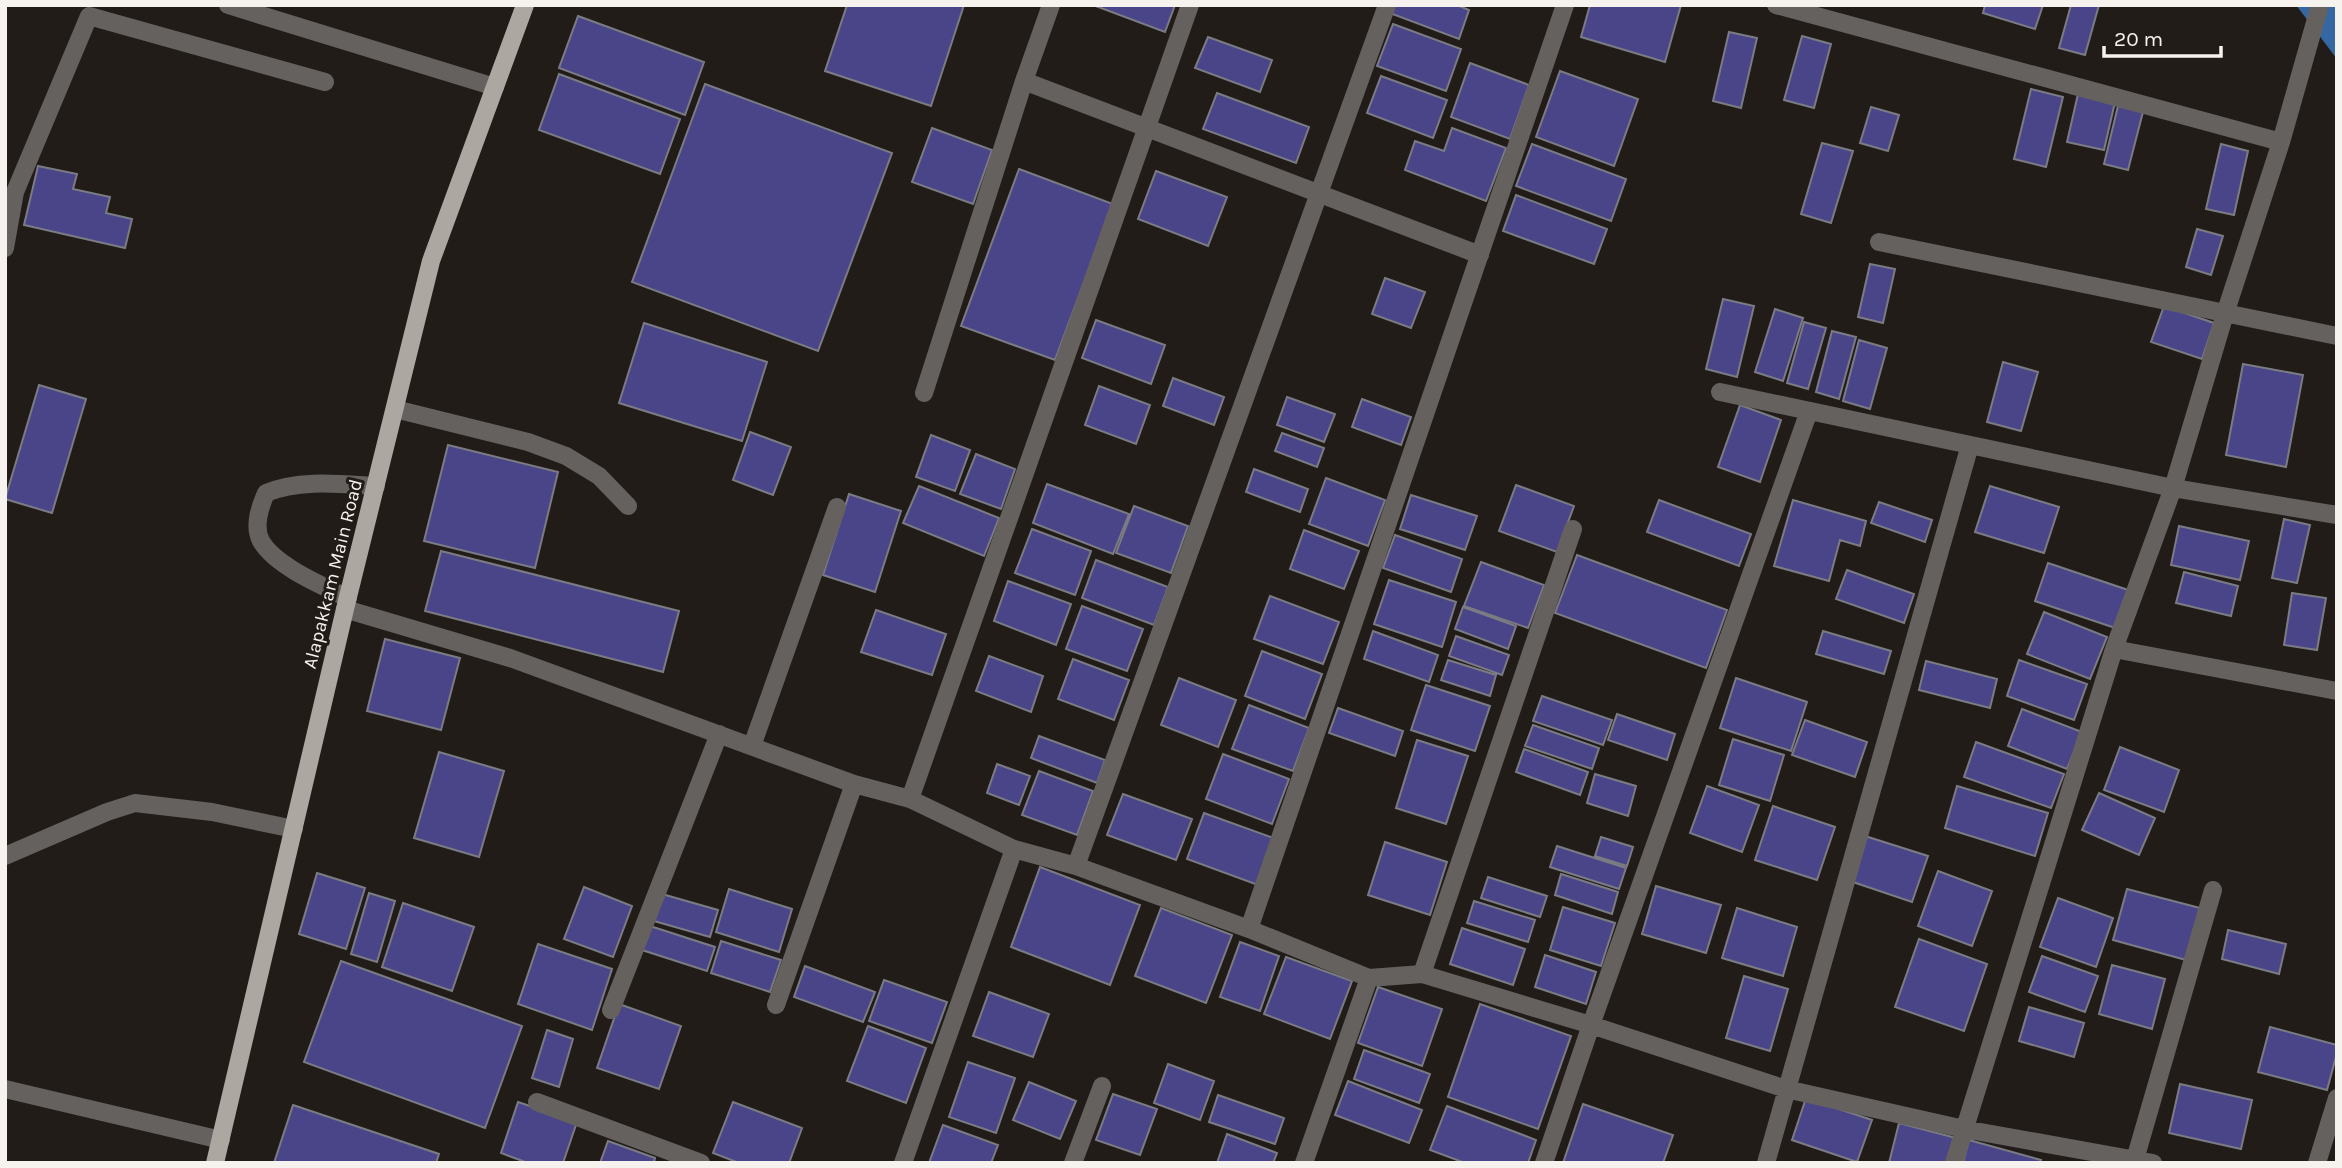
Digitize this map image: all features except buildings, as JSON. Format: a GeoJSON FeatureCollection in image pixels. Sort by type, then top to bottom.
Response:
{"type":"FeatureCollection","features":[{"type":"Feature","properties":{"kind":"main road","name":"Alapakkam Main Road"},"geometry":{"type":"LineString","coordinates":[[215,1163],[431,261],[525,5]]}},
{"type":"Feature","properties":{"kind":"street"},"geometry":{"type":"LineString","coordinates":[[228,5],[495,87]]}},
{"type":"Feature","properties":{"kind":"street"},"geometry":{"type":"LineString","coordinates":[[923,393],[1051,5]]}},
{"type":"Feature","properties":{"kind":"street"},"geometry":{"type":"LineString","coordinates":[[910,799],[1190,5]]}},
{"type":"Feature","properties":{"kind":"street"},"geometry":{"type":"LineString","coordinates":[[1076,866],[1387,5]]}},
{"type":"Feature","properties":{"kind":"street"},"geometry":{"type":"LineString","coordinates":[[1248,929],[1565,5]]}},
{"type":"Feature","properties":{"kind":"street"},"geometry":{"type":"LineString","coordinates":[[1776,5],[2281,142]]}},
{"type":"Feature","properties":{"kind":"street"},"geometry":{"type":"LineString","coordinates":[[1954,1163],[2115,649],[2174,488],[2225,314],[2281,142],[2320,5]]}},
{"type":"Feature","properties":{"kind":"street"},"geometry":{"type":"LineString","coordinates":[[5,248],[15,192],[89,16],[325,82]]}},
{"type":"Feature","properties":{"kind":"street"},"geometry":{"type":"LineString","coordinates":[[1024,81],[1479,255]]}},
{"type":"Feature","properties":{"kind":"street"},"geometry":{"type":"LineString","coordinates":[[1879,242],[2337,336]]}},
{"type":"Feature","properties":{"kind":"street"},"geometry":{"type":"LineString","coordinates":[[1720,392],[2174,488],[2337,515]]}},
{"type":"Feature","properties":{"kind":"street"},"geometry":{"type":"LineString","coordinates":[[395,409],[528,442],[566,456],[598,476],[628,506]]}},
{"type":"Feature","properties":{"kind":"street"},"geometry":{"type":"LineString","coordinates":[[1545,1163],[1591,1025],[1809,411]]}},
{"type":"Feature","properties":{"kind":"street"},"geometry":{"type":"LineString","coordinates":[[1766,1163],[1969,445]]}},
{"type":"Feature","properties":{"kind":"street"},"geometry":{"type":"LineString","coordinates":[[376,486],[328,484],[279,488],[266,494],[259,510],[260,540],[272,554],[347,603],[510,658],[854,783],[910,799],[1014,849],[1076,866],[1248,929],[1369,978],[1423,974],[1786,1088],[1964,1129],[2153,1163]]}},
{"type":"Feature","properties":{"kind":"street"},"geometry":{"type":"LineString","coordinates":[[752,746],[837,507]]}},
{"type":"Feature","properties":{"kind":"street"},"geometry":{"type":"LineString","coordinates":[[1423,974],[1573,529]]}},
{"type":"Feature","properties":{"kind":"street"},"geometry":{"type":"LineString","coordinates":[[2115,649],[2337,691]]}},
{"type":"Feature","properties":{"kind":"street"},"geometry":{"type":"LineString","coordinates":[[611,1010],[719,734]]}},
{"type":"Feature","properties":{"kind":"street"},"geometry":{"type":"LineString","coordinates":[[776,1005],[854,783]]}},
{"type":"Feature","properties":{"kind":"street"},"geometry":{"type":"LineString","coordinates":[[5,856],[107,812],[135,803],[212,812],[294,829]]}},
{"type":"Feature","properties":{"kind":"street"},"geometry":{"type":"LineString","coordinates":[[903,1163],[1014,849]]}},
{"type":"Feature","properties":{"kind":"street"},"geometry":{"type":"LineString","coordinates":[[2134,1161],[2213,890]]}},
{"type":"Feature","properties":{"kind":"street"},"geometry":{"type":"LineString","coordinates":[[1304,1163],[1369,978]]}},
{"type":"Feature","properties":{"kind":"street"},"geometry":{"type":"LineString","coordinates":[[1073,1163],[1102,1086]]}},
{"type":"Feature","properties":{"kind":"street"},"geometry":{"type":"LineString","coordinates":[[5,1089],[220,1140]]}},
{"type":"Feature","properties":{"kind":"street"},"geometry":{"type":"LineString","coordinates":[[2317,1163],[2337,1098]]}},
{"type":"Feature","properties":{"kind":"street"},"geometry":{"type":"LineString","coordinates":[[537,1102],[701,1163]]}},
{"type":"Feature","properties":{"kind":"water"},"geometry":{"type":"Polygon","coordinates":[[[2296,5],[2337,5],[2337,59],[2296,5]]]}}]}
